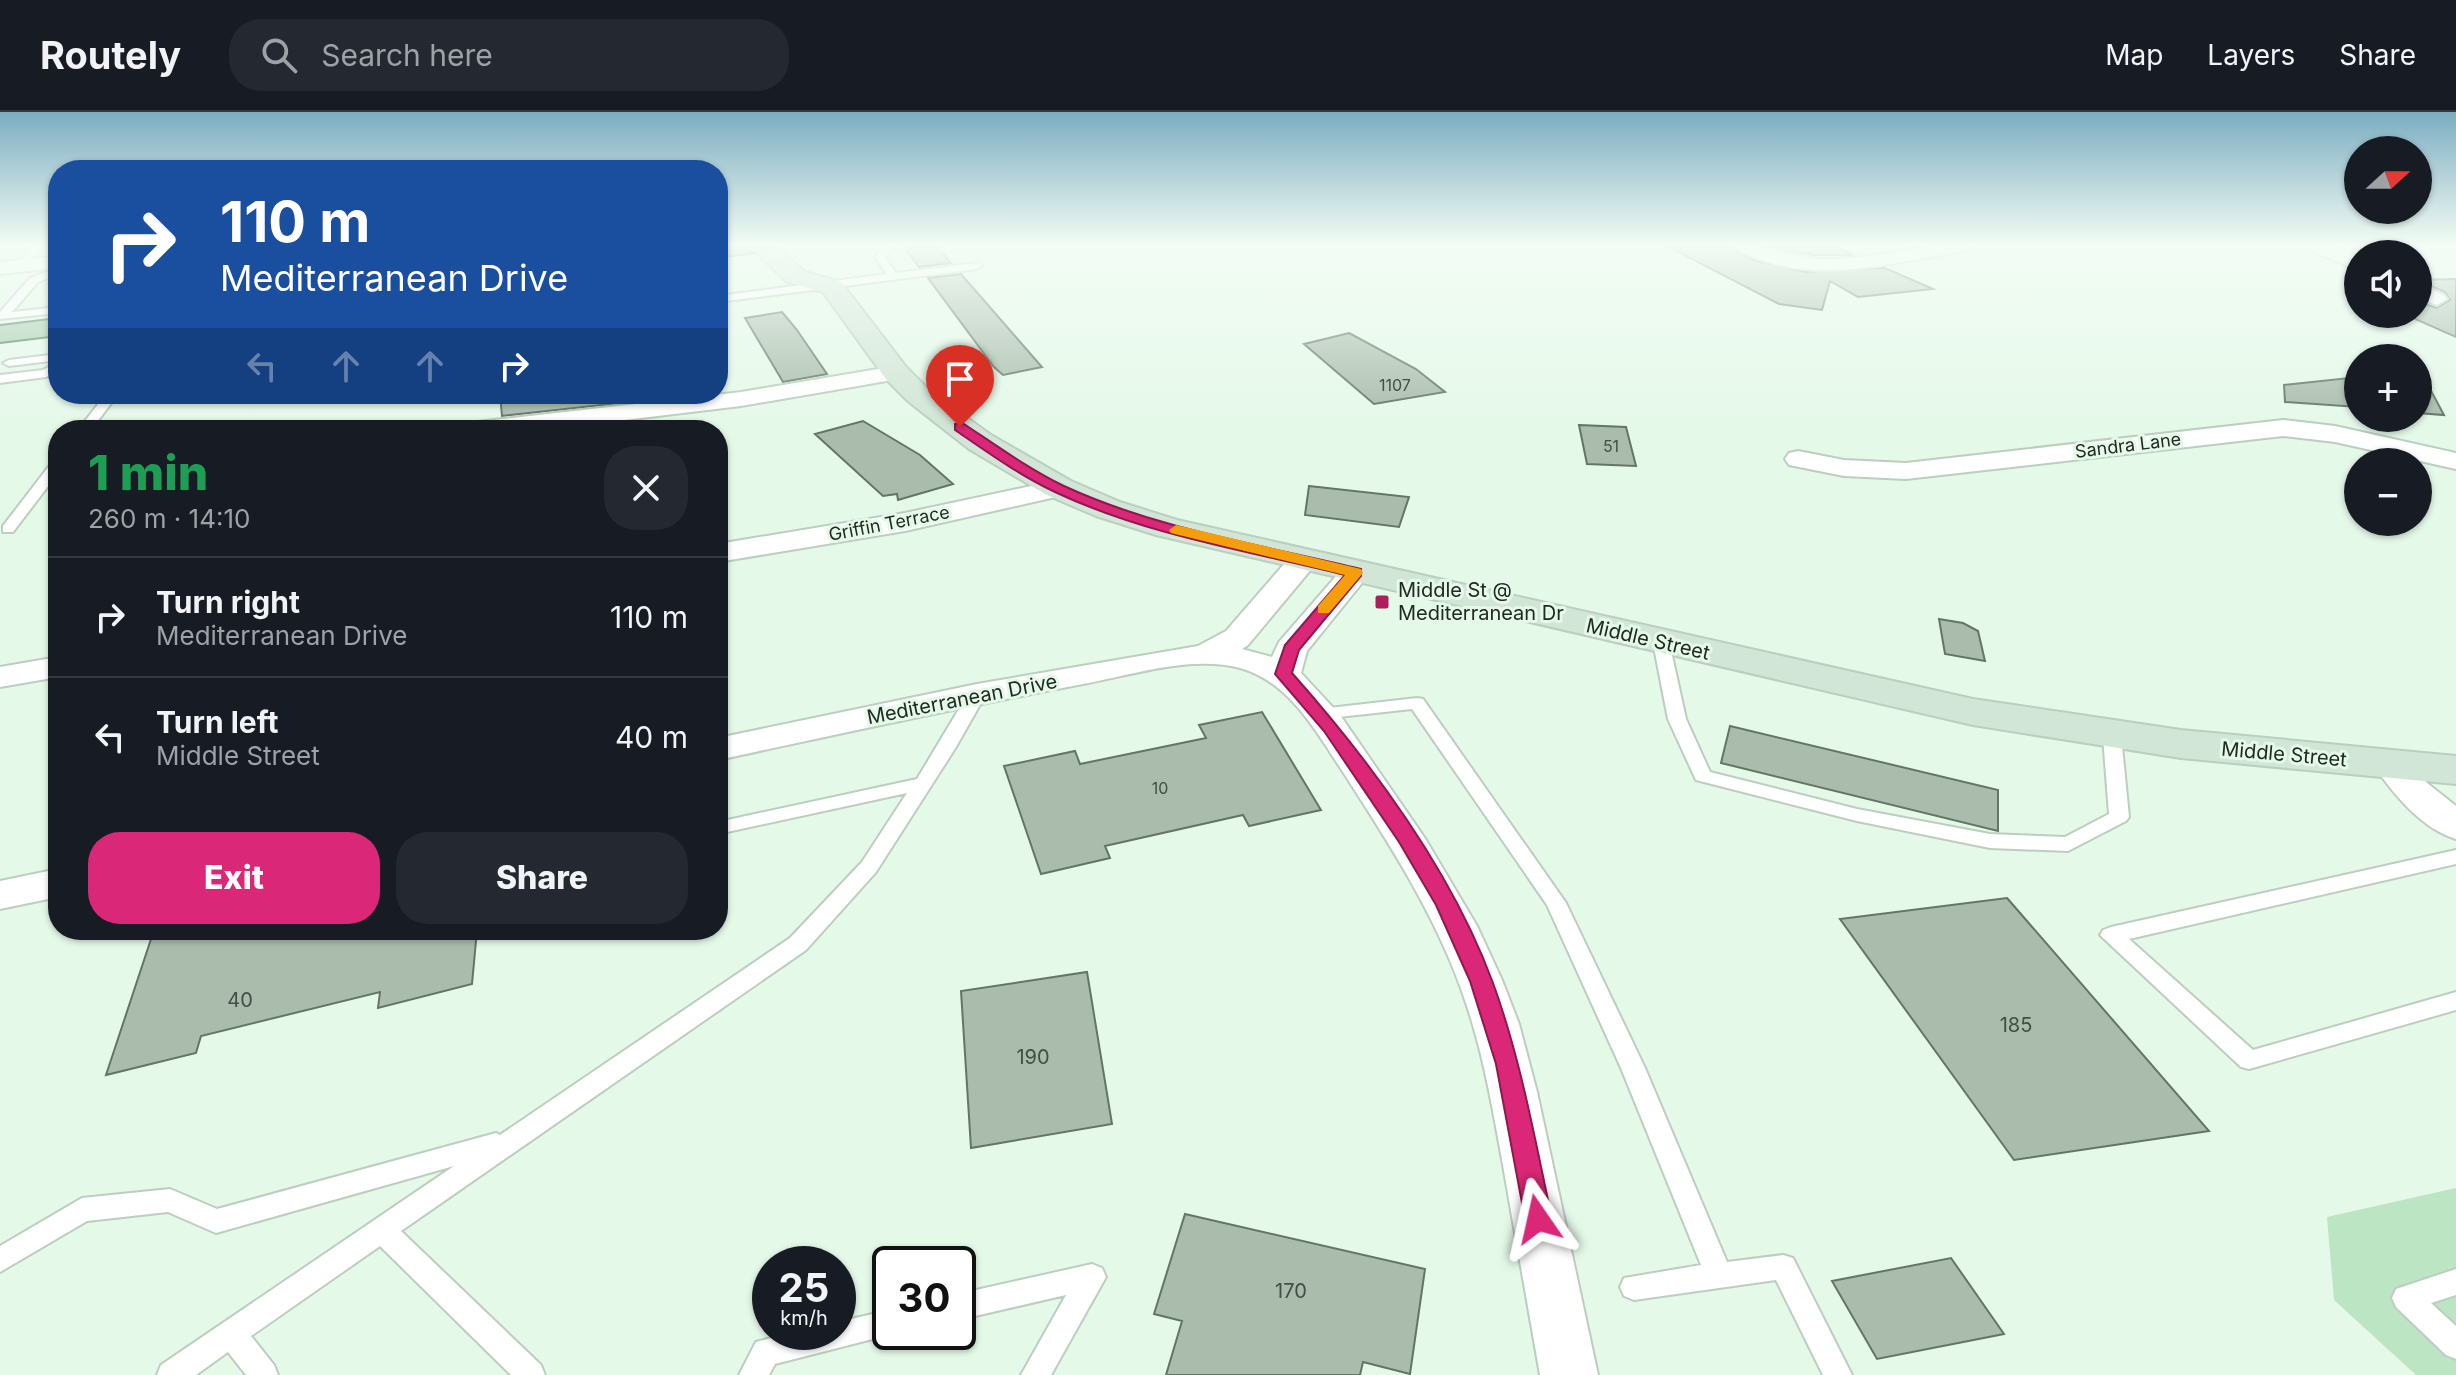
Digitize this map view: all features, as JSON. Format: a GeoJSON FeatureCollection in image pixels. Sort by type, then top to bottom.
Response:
{"type":"FeatureCollection","features":[{"type":"Feature","properties":{"kind":"main road","name":"Middle Street"},"geometry":{"type":"LineString","coordinates":[[845,304],[896,373],[919,396],[980,442],[1059,488],[1108,509],[1168,528],[1973,712],[2112,736],[2456,770]]}},
{"type":"Feature","properties":{"kind":"main road"},"geometry":{"type":"LineString","coordinates":[[0,334],[48,328]]}},
{"type":"Feature","properties":{"kind":"street"},"geometry":{"type":"LineString","coordinates":[[728,400],[896,373]]}},
{"type":"Feature","properties":{"kind":"street"},"geometry":{"type":"LineString","coordinates":[[560,420],[694,404]]}},
{"type":"Feature","properties":{"kind":"street","name":"Sandra Lane"},"geometry":{"type":"LineString","coordinates":[[1798,459],[1844,468],[1906,471],[2283,428],[2335,434],[2456,461]]}},
{"type":"Feature","properties":{"kind":"street","name":"Griffin Terrace"},"geometry":{"type":"LineString","coordinates":[[728,551],[905,522],[1059,488]]}},
{"type":"Feature","properties":{"kind":"street","name":"Mediterranean Drive"},"geometry":{"type":"LineString","coordinates":[[1207,654],[1237,638],[1303,561]]}},
{"type":"Feature","properties":{"kind":"street"},"geometry":{"type":"LineString","coordinates":[[1284,674],[1291,649],[1355,573]]}},
{"type":"Feature","properties":{"kind":"street","name":"Mediterranean Drive"},"geometry":{"type":"LineString","coordinates":[[728,747],[977,694],[1207,654],[1247,659],[1284,674],[1320,714],[1407,839],[1438,891],[1481,981],[1507,1064],[1569,1375]]}},
{"type":"Feature","properties":{"kind":"street"},"geometry":{"type":"LineString","coordinates":[[0,677],[48,669]]}},
{"type":"Feature","properties":{"kind":"street"},"geometry":{"type":"LineString","coordinates":[[2391,764],[2414,792],[2456,826]]}},
{"type":"Feature","properties":{"kind":"street"},"geometry":{"type":"LineString","coordinates":[[0,895],[48,885]]}},
{"type":"Feature","properties":{"kind":"lane"},"geometry":{"type":"LineString","coordinates":[[13,304],[2,316],[48,311]]}},
{"type":"Feature","properties":{"kind":"lane"},"geometry":{"type":"LineString","coordinates":[[9,363],[48,358]]}},
{"type":"Feature","properties":{"kind":"lane"},"geometry":{"type":"LineString","coordinates":[[0,379],[48,372]]}},
{"type":"Feature","properties":{"kind":"lane"},"geometry":{"type":"LineString","coordinates":[[92,420],[104,404]]}},
{"type":"Feature","properties":{"kind":"lane"},"geometry":{"type":"LineString","coordinates":[[8,529],[48,477]]}},
{"type":"Feature","properties":{"kind":"lane"},"geometry":{"type":"LineString","coordinates":[[1661,642],[1677,719],[1703,776],[1857,815],[1990,841],[2068,844],[2119,817],[2112,736]]}},
{"type":"Feature","properties":{"kind":"lane"},"geometry":{"type":"LineString","coordinates":[[171,1375],[798,944],[869,867],[977,694]]}},
{"type":"Feature","properties":{"kind":"lane"},"geometry":{"type":"LineString","coordinates":[[1320,714],[1417,703],[1556,903],[1633,1068],[1719,1276]]}},
{"type":"Feature","properties":{"kind":"lane"},"geometry":{"type":"LineString","coordinates":[[728,826],[923,784]]}},
{"type":"Feature","properties":{"kind":"lane"},"geometry":{"type":"LineString","coordinates":[[2456,857],[2111,935],[2249,1060],[2456,1001]]}},
{"type":"Feature","properties":{"kind":"lane"},"geometry":{"type":"LineString","coordinates":[[0,1260],[82,1210],[170,1200],[216,1221],[509,1141]]}},
{"type":"Feature","properties":{"kind":"lane"},"geometry":{"type":"LineString","coordinates":[[381,1229],[531,1375]]}},
{"type":"Feature","properties":{"kind":"lane"},"geometry":{"type":"LineString","coordinates":[[1634,1287],[1783,1267],[1838,1375]]}},
{"type":"Feature","properties":{"kind":"lane"},"geometry":{"type":"LineString","coordinates":[[976,1303],[1092,1277],[1035,1375]]}},
{"type":"Feature","properties":{"kind":"lane"},"geometry":{"type":"LineString","coordinates":[[2456,1282],[2406,1298],[2456,1345]]}},
{"type":"Feature","properties":{"kind":"lane"},"geometry":{"type":"LineString","coordinates":[[753,1375],[766,1352],[872,1327]]}},
{"type":"Feature","properties":{"kind":"lane"},"geometry":{"type":"LineString","coordinates":[[231,1334],[264,1375]]}},
{"type":"Feature","properties":{"kind":"green space"},"geometry":{"type":"Polygon","coordinates":[[[2456,1188],[2456,1375],[2416,1375],[2334,1300],[2327,1217],[2456,1188]]]}},
{"type":"Feature","properties":{"kind":"building"},"geometry":{"type":"Polygon","coordinates":[[[947,304],[987,304],[1042,367],[1003,375],[947,304]]]}},
{"type":"Feature","properties":{"kind":"building"},"geometry":{"type":"Polygon","coordinates":[[[1779,304],[1824,304],[1822,310],[1779,304]]]}},
{"type":"Feature","properties":{"kind":"building"},"geometry":{"type":"Polygon","coordinates":[[[2456,304],[2456,337],[2432,326],[2432,306],[2456,304]]]}},
{"type":"Feature","properties":{"kind":"building"},"geometry":{"type":"Polygon","coordinates":[[[782,312],[827,374],[783,382],[745,318],[782,312]]]}},
{"type":"Feature","properties":{"kind":"building"},"geometry":{"type":"Polygon","coordinates":[[[1349,333],[1416,369],[1445,392],[1374,404],[1304,344],[1349,333]]]}},
{"type":"Feature","properties":{"kind":"building"},"geometry":{"type":"Polygon","coordinates":[[[2344,379],[2344,406],[2285,402],[2284,385],[2344,379]]]}},
{"type":"Feature","properties":{"kind":"building"},"geometry":{"type":"Polygon","coordinates":[[[2432,392],[2444,415],[2432,414],[2432,392]]]}},
{"type":"Feature","properties":{"kind":"building"},"geometry":{"type":"Polygon","coordinates":[[[501,404],[611,404],[502,416],[501,404]]]}},
{"type":"Feature","properties":{"kind":"building"},"geometry":{"type":"Polygon","coordinates":[[[863,421],[920,455],[953,484],[898,500],[897,494],[883,496],[815,434],[863,421]]]}},
{"type":"Feature","properties":{"kind":"building"},"geometry":{"type":"Polygon","coordinates":[[[1579,425],[1626,427],[1636,466],[1587,464],[1579,425]]]}},
{"type":"Feature","properties":{"kind":"building"},"geometry":{"type":"Polygon","coordinates":[[[1309,486],[1409,497],[1399,527],[1305,515],[1309,486]]]}},
{"type":"Feature","properties":{"kind":"building"},"geometry":{"type":"Polygon","coordinates":[[[1939,619],[1963,623],[1978,631],[1985,661],[1945,654],[1939,619]]]}},
{"type":"Feature","properties":{"kind":"building"},"geometry":{"type":"Polygon","coordinates":[[[1262,712],[1321,810],[1249,826],[1243,815],[1105,846],[1110,858],[1041,874],[1004,766],[1075,751],[1080,764],[1206,738],[1199,725],[1262,712]]]}},
{"type":"Feature","properties":{"kind":"building"},"geometry":{"type":"Polygon","coordinates":[[[1730,726],[1998,790],[1998,831],[1721,763],[1730,726]]]}},
{"type":"Feature","properties":{"kind":"building"},"geometry":{"type":"Polygon","coordinates":[[[2007,898],[2209,1131],[2014,1160],[1840,919],[2007,898]]]}},
{"type":"Feature","properties":{"kind":"building"},"geometry":{"type":"Polygon","coordinates":[[[151,940],[476,940],[472,984],[378,1008],[380,992],[201,1036],[196,1053],[106,1075],[151,940]]]}},
{"type":"Feature","properties":{"kind":"building"},"geometry":{"type":"Polygon","coordinates":[[[1087,972],[1112,1124],[971,1148],[961,991],[1087,972]]]}},
{"type":"Feature","properties":{"kind":"building"},"geometry":{"type":"Polygon","coordinates":[[[1185,1214],[1425,1269],[1410,1374],[1363,1362],[1360,1375],[1166,1375],[1182,1321],[1154,1314],[1185,1214]]]}},
{"type":"Feature","properties":{"kind":"building"},"geometry":{"type":"Polygon","coordinates":[[[1951,1258],[2004,1334],[1877,1359],[1832,1281],[1951,1258]]]}},
{"type":"Feature","properties":{"kind":"slow traffic"},"geometry":{"type":"LineString","coordinates":[[1176,530],[1355,573],[1324,610]]}},
{"type":"Feature","properties":{"kind":"place","name":"Middle St @ Mediterranean Dr"},"geometry":{"type":"Point","coordinates":[1382,602]}},
{"type":"Feature","properties":{"kind":"route"},"geometry":{"type":"LineString","coordinates":[[960,427],[1008,460],[1059,488],[1108,509],[1168,528],[1355,573],[1291,649],[1284,674],[1331,728],[1407,839],[1446,904],[1481,981],[1507,1064],[1538,1219]]}}]}
